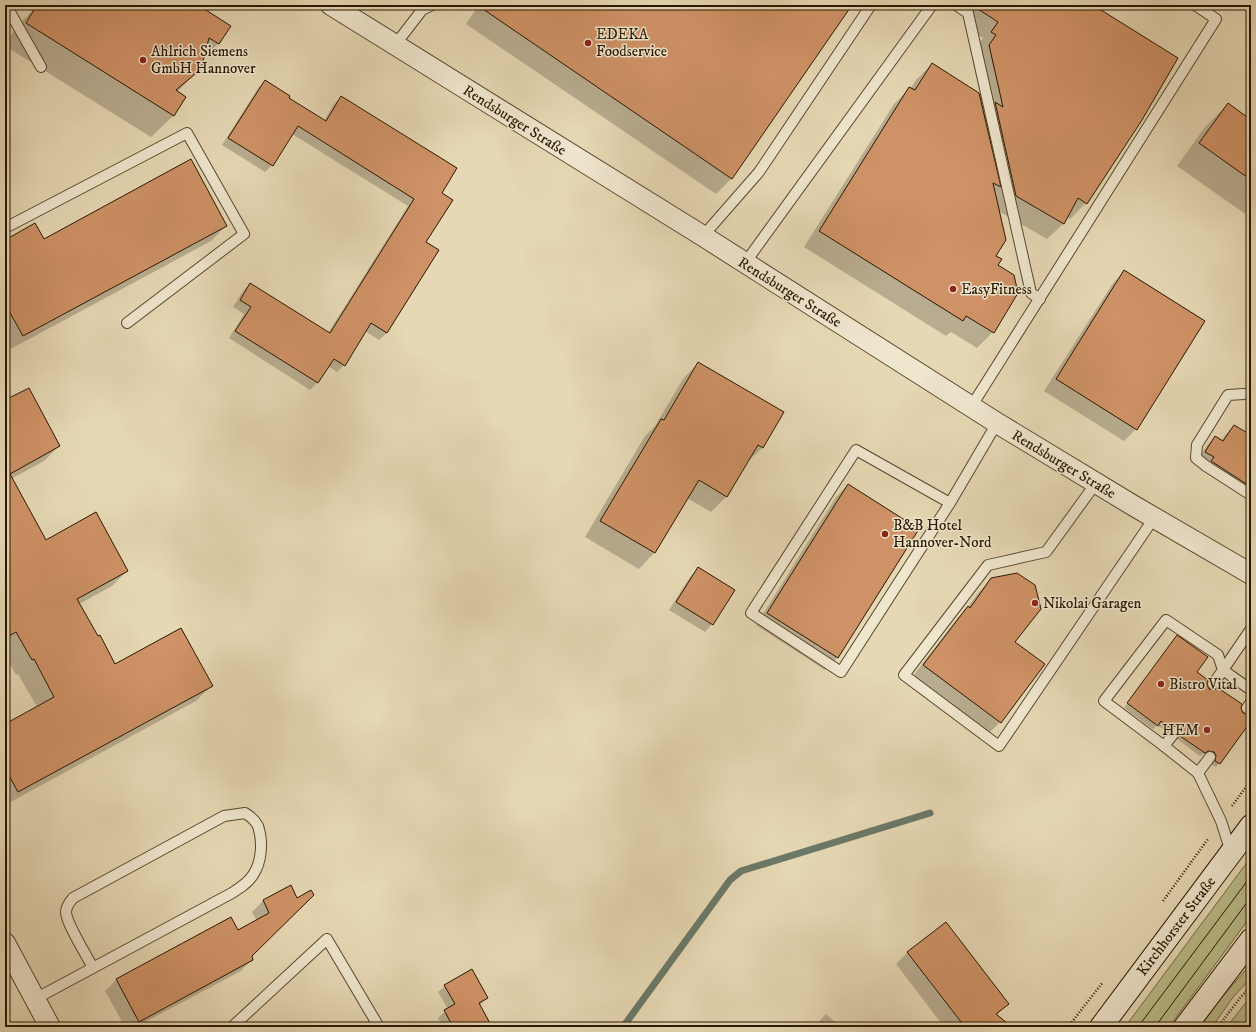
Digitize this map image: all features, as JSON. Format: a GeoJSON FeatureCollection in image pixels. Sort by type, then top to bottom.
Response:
{"type":"FeatureCollection","features":[{"type":"Feature","properties":{"kind":"main road","name":"Kirchhorster Straße"},"geometry":{"type":"LineString","coordinates":[[1102,1027],[1251,826]]}},
{"type":"Feature","properties":{"kind":"main road"},"geometry":{"type":"LineString","coordinates":[[1185,1027],[1251,940]]}},
{"type":"Feature","properties":{"kind":"street","name":"Rendsburger Straße"},"geometry":{"type":"LineString","coordinates":[[331,5],[745,263],[971,407],[1154,518],[1251,574]]}},
{"type":"Feature","properties":{"kind":"street"},"geometry":{"type":"LineString","coordinates":[[5,943],[50,1027]]}},
{"type":"Feature","properties":{"kind":"lane"},"geometry":{"type":"LineString","coordinates":[[6,5],[41,68]]}},
{"type":"Feature","properties":{"kind":"lane"},"geometry":{"type":"LineString","coordinates":[[395,45],[422,10],[432,5]]}},
{"type":"Feature","properties":{"kind":"lane"},"geometry":{"type":"LineString","coordinates":[[702,236],[759,172],[871,5]]}},
{"type":"Feature","properties":{"kind":"lane"},"geometry":{"type":"LineString","coordinates":[[745,263],[932,5]]}},
{"type":"Feature","properties":{"kind":"lane"},"geometry":{"type":"LineString","coordinates":[[956,5],[968,13],[1031,293],[1040,299]]}},
{"type":"Feature","properties":{"kind":"lane"},"geometry":{"type":"LineString","coordinates":[[971,407],[1216,19],[1195,5]]}},
{"type":"Feature","properties":{"kind":"lane"},"geometry":{"type":"LineString","coordinates":[[5,228],[187,133],[244,234],[127,323]]}},
{"type":"Feature","properties":{"kind":"lane"},"geometry":{"type":"LineString","coordinates":[[1244,394],[1228,395],[1197,444],[1196,458],[1251,495]]}},
{"type":"Feature","properties":{"kind":"lane"},"geometry":{"type":"LineString","coordinates":[[950,503],[856,450],[751,613],[841,672],[950,503],[997,423]]}},
{"type":"Feature","properties":{"kind":"lane"},"geometry":{"type":"LineString","coordinates":[[1096,483],[1046,552],[988,565],[904,675],[999,746],[1154,518]]}},
{"type":"Feature","properties":{"kind":"lane"},"geometry":{"type":"LineString","coordinates":[[1231,852],[1221,821],[1198,773],[1104,701],[1166,620],[1218,655],[1222,670],[1251,690]]}},
{"type":"Feature","properties":{"kind":"lane"},"geometry":{"type":"LineString","coordinates":[[1212,684],[1251,629]]}},
{"type":"Feature","properties":{"kind":"lane"},"geometry":{"type":"LineString","coordinates":[[1164,746],[1175,732]]}},
{"type":"Feature","properties":{"kind":"lane"},"geometry":{"type":"LineString","coordinates":[[1198,773],[1210,757]]}},
{"type":"Feature","properties":{"kind":"lane"},"geometry":{"type":"LineString","coordinates":[[35,999],[93,968],[232,893],[246,883],[254,874],[259,863],[261,850],[257,825],[252,817],[245,813],[224,816],[73,898],[68,904],[66,912],[70,924],[93,968]]}},
{"type":"Feature","properties":{"kind":"lane"},"geometry":{"type":"LineString","coordinates":[[232,1027],[327,939],[379,1027]]}},
{"type":"Feature","properties":{"kind":"path"},"geometry":{"type":"LineString","coordinates":[[1161,905],[1251,780]]}},
{"type":"Feature","properties":{"kind":"path"},"geometry":{"type":"LineString","coordinates":[[1068,1027],[1105,980]]}},
{"type":"Feature","properties":{"kind":"path"},"geometry":{"type":"LineString","coordinates":[[1218,1027],[1251,986]]}},
{"type":"Feature","properties":{"kind":"green space"},"geometry":{"type":"Polygon","coordinates":[[[1251,857],[1251,916],[1169,1027],[1125,1027],[1251,857]]]}},
{"type":"Feature","properties":{"kind":"green space"},"geometry":{"type":"Polygon","coordinates":[[[1251,964],[1251,978],[1234,996],[1212,1027],[1200,1027],[1223,996],[1251,964]]]}},
{"type":"Feature","properties":{"kind":"green space"},"geometry":{"type":"Polygon","coordinates":[[[1251,996],[1251,1027],[1226,1027],[1230,1023],[1251,996]]]}},
{"type":"Feature","properties":{"kind":"building","name":"Ahlrich Siemens GmbH Hannover"},"geometry":{"type":"Polygon","coordinates":[[[37,5],[198,5],[231,26],[219,44],[209,38],[201,69],[176,90],[186,97],[174,116],[26,23],[37,5]]]}},
{"type":"Feature","properties":{"kind":"building"},"geometry":{"type":"Polygon","coordinates":[[[477,5],[852,5],[732,179],[477,5]]]}},
{"type":"Feature","properties":{"kind":"building"},"geometry":{"type":"Polygon","coordinates":[[[972,5],[1093,5],[1178,58],[1142,120],[1087,204],[1078,198],[1064,224],[1016,196],[995,102],[1003,107],[989,45],[996,35],[991,32],[998,22],[972,5]]]}},
{"type":"Feature","properties":{"kind":"building"},"geometry":{"type":"Polygon","coordinates":[[[932,63],[979,93],[1001,187],[993,183],[1006,240],[996,256],[1002,259],[998,265],[1014,275],[1018,293],[994,333],[966,316],[963,321],[819,231],[909,87],[915,90],[932,63]]]}},
{"type":"Feature","properties":{"kind":"building"},"geometry":{"type":"Polygon","coordinates":[[[265,80],[290,96],[289,98],[326,121],[341,96],[457,168],[442,193],[453,200],[426,242],[439,250],[387,333],[371,323],[345,366],[334,359],[318,383],[235,331],[251,307],[240,300],[250,283],[330,333],[414,199],[298,126],[273,166],[228,138],[265,80]]]}},
{"type":"Feature","properties":{"kind":"building"},"geometry":{"type":"Polygon","coordinates":[[[1228,103],[1251,120],[1251,180],[1199,143],[1228,103]]]}},
{"type":"Feature","properties":{"kind":"building"},"geometry":{"type":"Polygon","coordinates":[[[191,159],[227,226],[23,336],[5,304],[5,240],[35,223],[44,239],[191,159]]]}},
{"type":"Feature","properties":{"kind":"building"},"geometry":{"type":"Polygon","coordinates":[[[1124,270],[1205,321],[1137,430],[1056,379],[1124,270]]]}},
{"type":"Feature","properties":{"kind":"building"},"geometry":{"type":"Polygon","coordinates":[[[698,362],[784,412],[763,448],[758,445],[727,497],[699,480],[655,553],[600,521],[661,419],[664,420],[698,362]]]}},
{"type":"Feature","properties":{"kind":"building"},"geometry":{"type":"Polygon","coordinates":[[[29,388],[60,446],[10,474],[46,540],[96,512],[128,571],[77,599],[98,636],[100,635],[115,664],[181,628],[213,686],[18,792],[5,768],[5,724],[54,697],[34,659],[32,660],[16,632],[5,638],[5,400],[29,388]]]}},
{"type":"Feature","properties":{"kind":"building"},"geometry":{"type":"Polygon","coordinates":[[[1234,425],[1251,435],[1251,487],[1211,461],[1214,457],[1205,452],[1215,436],[1223,441],[1234,425]]]}},
{"type":"Feature","properties":{"kind":"building"},"geometry":{"type":"Polygon","coordinates":[[[848,484],[919,529],[838,658],[767,613],[848,484]]]}},
{"type":"Feature","properties":{"kind":"building"},"geometry":{"type":"Polygon","coordinates":[[[698,567],[735,590],[713,625],[676,602],[698,567]]]}},
{"type":"Feature","properties":{"kind":"building"},"geometry":{"type":"Polygon","coordinates":[[[1017,573],[1035,585],[1041,609],[1015,642],[1045,664],[1001,723],[923,665],[968,606],[970,608],[991,578],[1017,573]]]}},
{"type":"Feature","properties":{"kind":"building"},"geometry":{"type":"Polygon","coordinates":[[[1177,635],[1208,657],[1197,672],[1208,680],[1207,684],[1209,689],[1213,690],[1218,688],[1242,704],[1241,708],[1243,713],[1251,713],[1251,721],[1220,764],[1215,761],[1216,755],[1214,752],[1208,751],[1205,753],[1180,736],[1181,730],[1179,727],[1173,726],[1170,728],[1161,721],[1158,726],[1127,703],[1177,635]]]}},
{"type":"Feature","properties":{"kind":"building"},"geometry":{"type":"Polygon","coordinates":[[[291,885],[297,898],[311,890],[314,895],[252,956],[253,960],[139,1022],[116,979],[231,917],[238,930],[269,913],[263,900],[291,885]]]}},
{"type":"Feature","properties":{"kind":"building"},"geometry":{"type":"Polygon","coordinates":[[[946,922],[1009,1004],[996,1014],[1012,1027],[965,1027],[907,952],[946,922]]]}},
{"type":"Feature","properties":{"kind":"building"},"geometry":{"type":"Polygon","coordinates":[[[472,969],[488,998],[479,1003],[492,1027],[453,1027],[444,1010],[455,1004],[444,985],[472,969]]]}},
{"type":"Feature","properties":{"kind":"waterway"},"geometry":{"type":"LineString","coordinates":[[623,1027],[730,880],[741,871],[930,813]]}},
{"type":"Feature","properties":{"kind":"tram line"},"geometry":{"type":"LineString","coordinates":[[1138,1027],[1251,876]]}},
{"type":"Feature","properties":{"kind":"tram line"},"geometry":{"type":"LineString","coordinates":[[1155,1027],[1251,897]]}},
{"type":"Feature","properties":{"kind":"place","name":"EDEKA Foodservice"},"geometry":{"type":"Point","coordinates":[588,43]}},
{"type":"Feature","properties":{"kind":"place","name":"Ahlrich Siemens GmbH Hannover"},"geometry":{"type":"Point","coordinates":[143,60]}},
{"type":"Feature","properties":{"kind":"place","name":"EasyFitness"},"geometry":{"type":"Point","coordinates":[953,289]}},
{"type":"Feature","properties":{"kind":"place","name":"B&B Hotel Hannover-Nord"},"geometry":{"type":"Point","coordinates":[885,534]}},
{"type":"Feature","properties":{"kind":"place","name":"Nikolai Garagen"},"geometry":{"type":"Point","coordinates":[1035,603]}},
{"type":"Feature","properties":{"kind":"place","name":"Bistro Vital"},"geometry":{"type":"Point","coordinates":[1161,684]}},
{"type":"Feature","properties":{"kind":"place","name":"HEM"},"geometry":{"type":"Point","coordinates":[1207,730]}}]}
